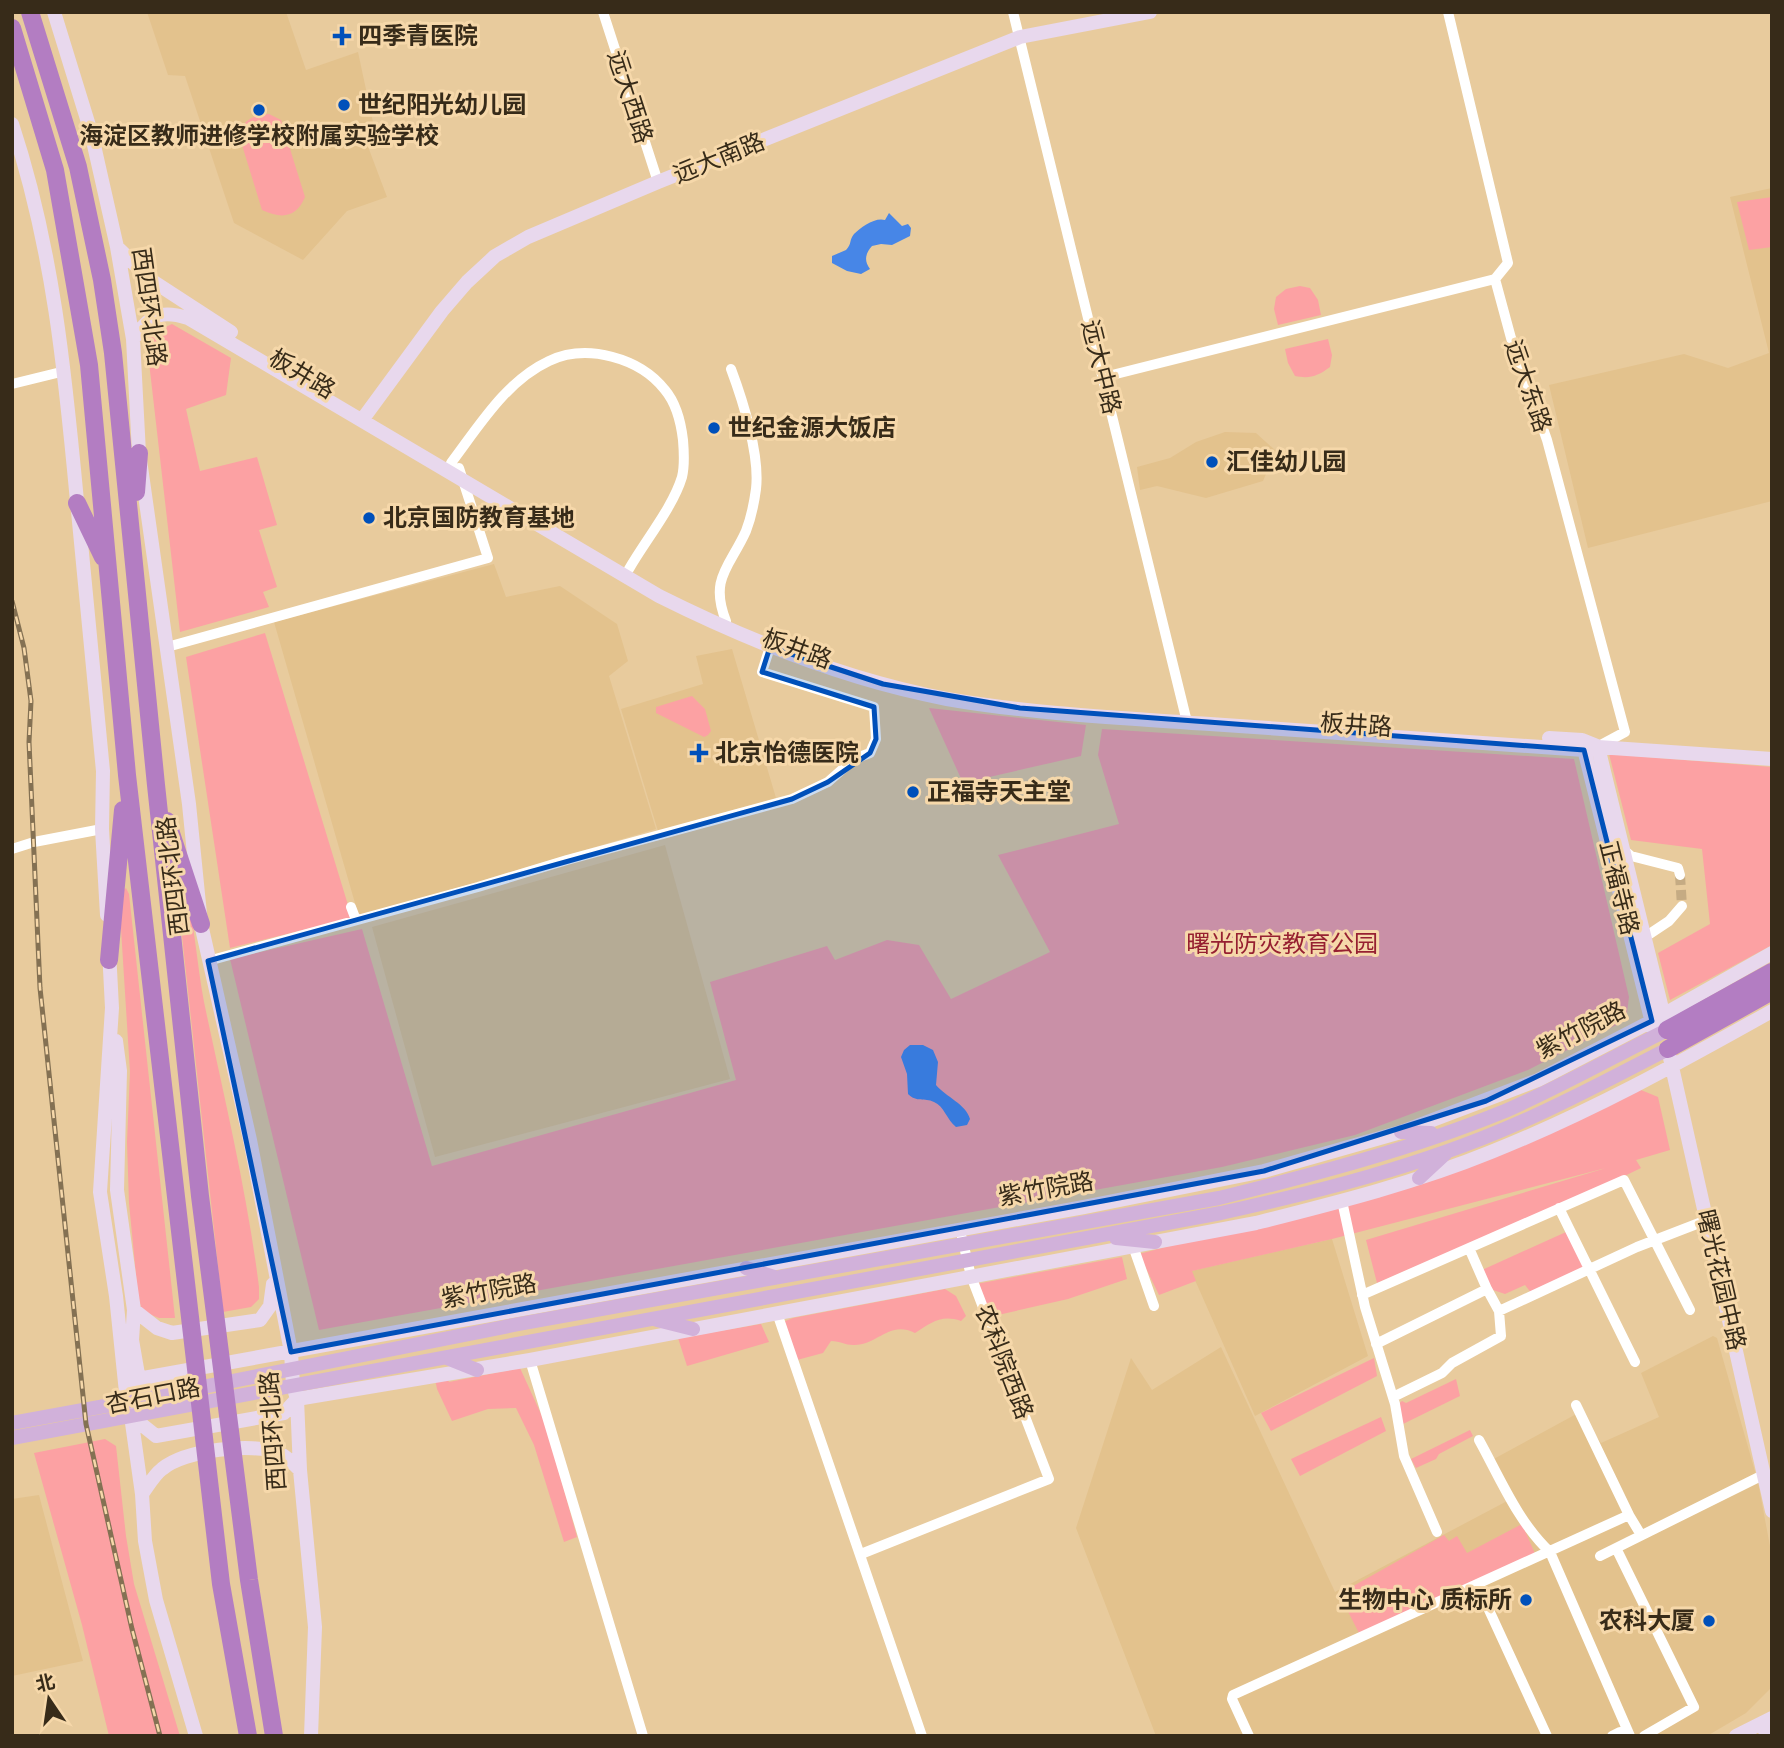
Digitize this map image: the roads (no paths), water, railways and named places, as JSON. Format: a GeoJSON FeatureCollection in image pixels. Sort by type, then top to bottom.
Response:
{"type":"FeatureCollection","features":[{"type":"Feature","properties":{"kind":"highway","name":"西四环北路"},"geometry":{"type":"LineString","coordinates":[[30,12],[78,167],[102,280],[113,354],[200,1196],[249,1580],[274,1736]]}},
{"type":"Feature","properties":{"kind":"highway","name":"西四环北路"},"geometry":{"type":"LineString","coordinates":[[12,28],[55,170],[89,365],[127,775],[221,1584],[248,1736]]}},
{"type":"Feature","properties":{"kind":"highway"},"geometry":{"type":"LineString","coordinates":[[132,538],[139,453]]}},
{"type":"Feature","properties":{"kind":"highway"},"geometry":{"type":"LineString","coordinates":[[77,503],[109,571]]}},
{"type":"Feature","properties":{"kind":"highway"},"geometry":{"type":"LineString","coordinates":[[109,960],[127,775]]}},
{"type":"Feature","properties":{"kind":"highway"},"geometry":{"type":"LineString","coordinates":[[156,785],[201,924]]}},
{"type":"Feature","properties":{"kind":"highway","name":"紫竹院路"},"geometry":{"type":"LineString","coordinates":[[1661,1030],[1772,972]]}},
{"type":"Feature","properties":{"kind":"highway","name":"紫竹院路"},"geometry":{"type":"LineString","coordinates":[[1661,1030],[1772,991]]}},
{"type":"Feature","properties":{"kind":"main road","name":"紫竹院路"},"geometry":{"type":"LineString","coordinates":[[293,1368],[519,1324],[779,1278],[962,1237],[1219,1198],[1324,1172],[1443,1134],[1505,1110],[1661,1030]]}},
{"type":"Feature","properties":{"kind":"main road","name":"紫竹院路"},"geometry":{"type":"LineString","coordinates":[[293,1385],[1222,1213],[1330,1189],[1450,1149],[1560,1104],[1661,1030]]}},
{"type":"Feature","properties":{"kind":"main road"},"geometry":{"type":"LineString","coordinates":[[1401,1132],[1443,1134]]}},
{"type":"Feature","properties":{"kind":"main road"},"geometry":{"type":"LineString","coordinates":[[1419,1178],[1450,1149]]}},
{"type":"Feature","properties":{"kind":"main road"},"geometry":{"type":"LineString","coordinates":[[1097,1236],[1155,1242]]}},
{"type":"Feature","properties":{"kind":"main road"},"geometry":{"type":"LineString","coordinates":[[746,1268],[779,1278]]}},
{"type":"Feature","properties":{"kind":"main road"},"geometry":{"type":"LineString","coordinates":[[652,1319],[693,1329]]}},
{"type":"Feature","properties":{"kind":"main road"},"geometry":{"type":"LineString","coordinates":[[446,1358],[477,1370]]}},
{"type":"Feature","properties":{"kind":"main road","name":"杏石口路"},"geometry":{"type":"LineString","coordinates":[[142,1399],[293,1368]]}},
{"type":"Feature","properties":{"kind":"main road","name":"杏石口路"},"geometry":{"type":"LineString","coordinates":[[12,1423],[293,1385]]}},
{"type":"Feature","properties":{"kind":"main road","name":"杏石口路"},"geometry":{"type":"LineString","coordinates":[[12,1438],[129,1409]]}},
{"type":"Feature","properties":{"kind":"street","name":"西四环北路"},"geometry":{"type":"LineString","coordinates":[[54,12],[91,132],[117,247],[133,339],[139,453],[189,804],[201,924],[250,1140],[291,1352],[315,1627],[311,1736]]}},
{"type":"Feature","properties":{"kind":"street","name":"远大西路"},"geometry":{"type":"LineString","coordinates":[[603,12],[658,182]]}},
{"type":"Feature","properties":{"kind":"street","name":"远大中路"},"geometry":{"type":"LineString","coordinates":[[1013,12],[1186,718]]}},
{"type":"Feature","properties":{"kind":"street","name":"远大南路"},"geometry":{"type":"LineString","coordinates":[[364,417],[467,282],[495,256],[537,232],[1020,37],[1150,12]]}},
{"type":"Feature","properties":{"kind":"street"},"geometry":{"type":"LineString","coordinates":[[1104,377],[1495,279],[1508,263],[1448,12]]}},
{"type":"Feature","properties":{"kind":"street"},"geometry":{"type":"LineString","coordinates":[[12,124],[31,180],[48,259],[65,371],[103,771],[102,829],[111,1008],[120,1071],[117,1189],[134,1310],[132,1340]]}},
{"type":"Feature","properties":{"kind":"street","name":"板井路"},"geometry":{"type":"LineString","coordinates":[[117,247],[151,280],[364,417]]}},
{"type":"Feature","properties":{"kind":"street","name":"远大东路"},"geometry":{"type":"LineString","coordinates":[[1495,279],[1511,338],[1547,440],[1625,732],[1588,746]]}},
{"type":"Feature","properties":{"kind":"street"},"geometry":{"type":"LineString","coordinates":[[133,339],[149,319],[172,313],[188,318],[457,470],[659,596],[724,629],[805,660],[883,684],[947,698],[1031,709],[1186,718]]}},
{"type":"Feature","properties":{"kind":"street"},"geometry":{"type":"LineString","coordinates":[[457,470],[501,398],[518,381],[548,361],[578,353],[597,353],[636,366],[655,379],[667,392],[681,427],[684,454],[683,474],[677,490],[629,569]]}},
{"type":"Feature","properties":{"kind":"street"},"geometry":{"type":"LineString","coordinates":[[726,621],[720,607],[719,594],[723,571],[745,533],[752,513],[756,486],[743,400],[731,369]]}},
{"type":"Feature","properties":{"kind":"street"},"geometry":{"type":"LineString","coordinates":[[12,384],[65,371]]}},
{"type":"Feature","properties":{"kind":"street","name":"板井路"},"geometry":{"type":"LineString","coordinates":[[457,470],[629,569],[726,621],[807,654],[884,677],[948,691],[1021,702],[1186,718],[1772,759]]}},
{"type":"Feature","properties":{"kind":"street"},"geometry":{"type":"LineString","coordinates":[[167,647],[488,558],[457,470]]}},
{"type":"Feature","properties":{"kind":"street"},"geometry":{"type":"LineString","coordinates":[[208,961],[792,799],[828,782],[854,759],[870,753],[876,739],[874,706],[762,672],[770,647]]}},
{"type":"Feature","properties":{"kind":"street","name":"正福寺路"},"geometry":{"type":"LineString","coordinates":[[1588,746],[1623,850],[1645,937],[1661,1030]]}},
{"type":"Feature","properties":{"kind":"street","name":"正福寺路"},"geometry":{"type":"LineString","coordinates":[[1588,746],[1661,1030]]}},
{"type":"Feature","properties":{"kind":"street"},"geometry":{"type":"LineString","coordinates":[[12,849],[102,829]]}},
{"type":"Feature","properties":{"kind":"street"},"geometry":{"type":"LineString","coordinates":[[1623,850],[1631,856],[1678,868],[1680,875]]}},
{"type":"Feature","properties":{"kind":"street"},"geometry":{"type":"LineString","coordinates":[[1645,937],[1669,921],[1682,906]]}},
{"type":"Feature","properties":{"kind":"street"},"geometry":{"type":"LineString","coordinates":[[351,907],[356,920]]}},
{"type":"Feature","properties":{"kind":"street","name":"紫竹院路"},"geometry":{"type":"LineString","coordinates":[[138,1379],[746,1268],[962,1237],[1265,1171],[1401,1132],[1661,1030],[1772,953]]}},
{"type":"Feature","properties":{"kind":"street"},"geometry":{"type":"LineString","coordinates":[[111,1008],[100,1192],[142,1494],[145,1541],[156,1600],[196,1736]]}},
{"type":"Feature","properties":{"kind":"street"},"geometry":{"type":"LineString","coordinates":[[129,1409],[156,1436],[284,1413],[297,1399],[477,1370],[1256,1223],[1419,1178],[1489,1153],[1554,1126],[1673,1067],[1772,1011]]}},
{"type":"Feature","properties":{"kind":"street","name":"曙光花园中路"},"geometry":{"type":"LineString","coordinates":[[1661,1030],[1673,1067],[1772,1511]]}},
{"type":"Feature","properties":{"kind":"street"},"geometry":{"type":"LineString","coordinates":[[1362,1295],[1624,1180],[1690,1310]]}},
{"type":"Feature","properties":{"kind":"street"},"geometry":{"type":"LineString","coordinates":[[1342,1201],[1362,1295],[1393,1397],[1404,1456],[1437,1532]]}},
{"type":"Feature","properties":{"kind":"street"},"geometry":{"type":"LineString","coordinates":[[1559,1208],[1635,1362]]}},
{"type":"Feature","properties":{"kind":"street"},"geometry":{"type":"LineString","coordinates":[[1499,1311],[1655,1240],[1707,1220]]}},
{"type":"Feature","properties":{"kind":"street","name":"农科院西路"},"geometry":{"type":"LineString","coordinates":[[861,1554],[1049,1479],[971,1276],[962,1237]]}},
{"type":"Feature","properties":{"kind":"street"},"geometry":{"type":"LineString","coordinates":[[1133,1246],[1154,1306]]}},
{"type":"Feature","properties":{"kind":"street"},"geometry":{"type":"LineString","coordinates":[[1393,1397],[1442,1373],[1452,1363],[1501,1336],[1499,1311],[1469,1248]]}},
{"type":"Feature","properties":{"kind":"street"},"geometry":{"type":"LineString","coordinates":[[134,1310],[158,1328],[172,1333],[260,1320],[270,1306],[275,1274]]}},
{"type":"Feature","properties":{"kind":"street"},"geometry":{"type":"LineString","coordinates":[[1376,1344],[1487,1289]]}},
{"type":"Feature","properties":{"kind":"street"},"geometry":{"type":"LineString","coordinates":[[116,1296],[132,1340],[142,1399],[129,1409]]}},
{"type":"Feature","properties":{"kind":"street"},"geometry":{"type":"LineString","coordinates":[[777,1313],[922,1736]]}},
{"type":"Feature","properties":{"kind":"street"},"geometry":{"type":"LineString","coordinates":[[530,1360],[643,1736]]}},
{"type":"Feature","properties":{"kind":"street"},"geometry":{"type":"LineString","coordinates":[[129,1409],[138,1379]]}},
{"type":"Feature","properties":{"kind":"street"},"geometry":{"type":"LineString","coordinates":[[1576,1405],[1641,1535]]}},
{"type":"Feature","properties":{"kind":"street"},"geometry":{"type":"LineString","coordinates":[[1479,1440],[1517,1509],[1537,1539],[1550,1552],[1627,1736]]}},
{"type":"Feature","properties":{"kind":"street"},"geometry":{"type":"LineString","coordinates":[[142,1494],[162,1469],[173,1462],[219,1450],[254,1448],[278,1453],[300,1471]]}},
{"type":"Feature","properties":{"kind":"street"},"geometry":{"type":"LineString","coordinates":[[1600,1556],[1765,1474]]}},
{"type":"Feature","properties":{"kind":"street"},"geometry":{"type":"LineString","coordinates":[[1249,1736],[1232,1699],[1233,1695],[1629,1515]]}},
{"type":"Feature","properties":{"kind":"street"},"geometry":{"type":"LineString","coordinates":[[1616,1548],[1694,1707],[1644,1736]]}},
{"type":"Feature","properties":{"kind":"street"},"geometry":{"type":"LineString","coordinates":[[1477,1584],[1547,1736]]}},
{"type":"Feature","properties":{"kind":"street"},"geometry":{"type":"LineString","coordinates":[[1736,1736],[1772,1718]]}},
{"type":"Feature","properties":{"kind":"street"},"geometry":{"type":"LineString","coordinates":[[1612,1736],[1620,1732],[1627,1736]]}},
{"type":"Feature","properties":{"kind":"street"},"geometry":{"type":"LineString","coordinates":[[1765,1736],[1772,1732]]}},
{"type":"Feature","properties":{"kind":"water"},"geometry":{"type":"Polygon","coordinates":[[[889,213],[902,226],[908,224],[911,228],[910,236],[892,245],[872,246],[866,258],[870,269],[861,274],[847,271],[832,263],[832,256],[846,250],[857,231],[873,221],[885,220],[889,213]]]}},
{"type":"Feature","properties":{"kind":"water"},"geometry":{"type":"Polygon","coordinates":[[[910,1045],[923,1045],[933,1050],[938,1062],[936,1085],[968,1114],[970,1119],[967,1125],[956,1127],[937,1104],[908,1094],[907,1074],[901,1057],[910,1045]]]}},
{"type":"Feature","properties":{"kind":"tunnel"},"geometry":{"type":"LineString","coordinates":[[1680,875],[1682,906]]}},
{"type":"Feature","properties":{"kind":"railway"},"geometry":{"type":"LineString","coordinates":[[12,601],[24,648],[31,701],[29,742],[40,988],[86,1424],[132,1629],[160,1736]]}},
{"type":"Feature","properties":{"kind":"place","name":"四季青医院"},"geometry":{"type":"Point","coordinates":[342,36]}},
{"type":"Feature","properties":{"kind":"place","name":"世纪阳光幼儿园"},"geometry":{"type":"Point","coordinates":[344,105]}},
{"type":"Feature","properties":{"kind":"place","name":"海淀区教师进修学校附属实验学校"},"geometry":{"type":"Point","coordinates":[259,110]}},
{"type":"Feature","properties":{"kind":"place","name":"世纪金源大饭店"},"geometry":{"type":"Point","coordinates":[714,428]}},
{"type":"Feature","properties":{"kind":"place","name":"汇佳幼儿园"},"geometry":{"type":"Point","coordinates":[1212,462]}},
{"type":"Feature","properties":{"kind":"place","name":"北京国防教育基地"},"geometry":{"type":"Point","coordinates":[369,518]}},
{"type":"Feature","properties":{"kind":"place","name":"北京怡德医院"},"geometry":{"type":"Point","coordinates":[699,753]}},
{"type":"Feature","properties":{"kind":"place","name":"正福寺天主堂"},"geometry":{"type":"Point","coordinates":[913,792]}},
{"type":"Feature","properties":{"kind":"place","name":"生物中心 质标所"},"geometry":{"type":"Point","coordinates":[1526,1600]}},
{"type":"Feature","properties":{"kind":"place","name":"农科大厦"},"geometry":{"type":"Point","coordinates":[1709,1621]}},
{"type":"Feature","properties":{"kind":"park label","name":"曙光防灾教育公园"},"geometry":{"type":"Point","coordinates":[1282,944]}}]}
